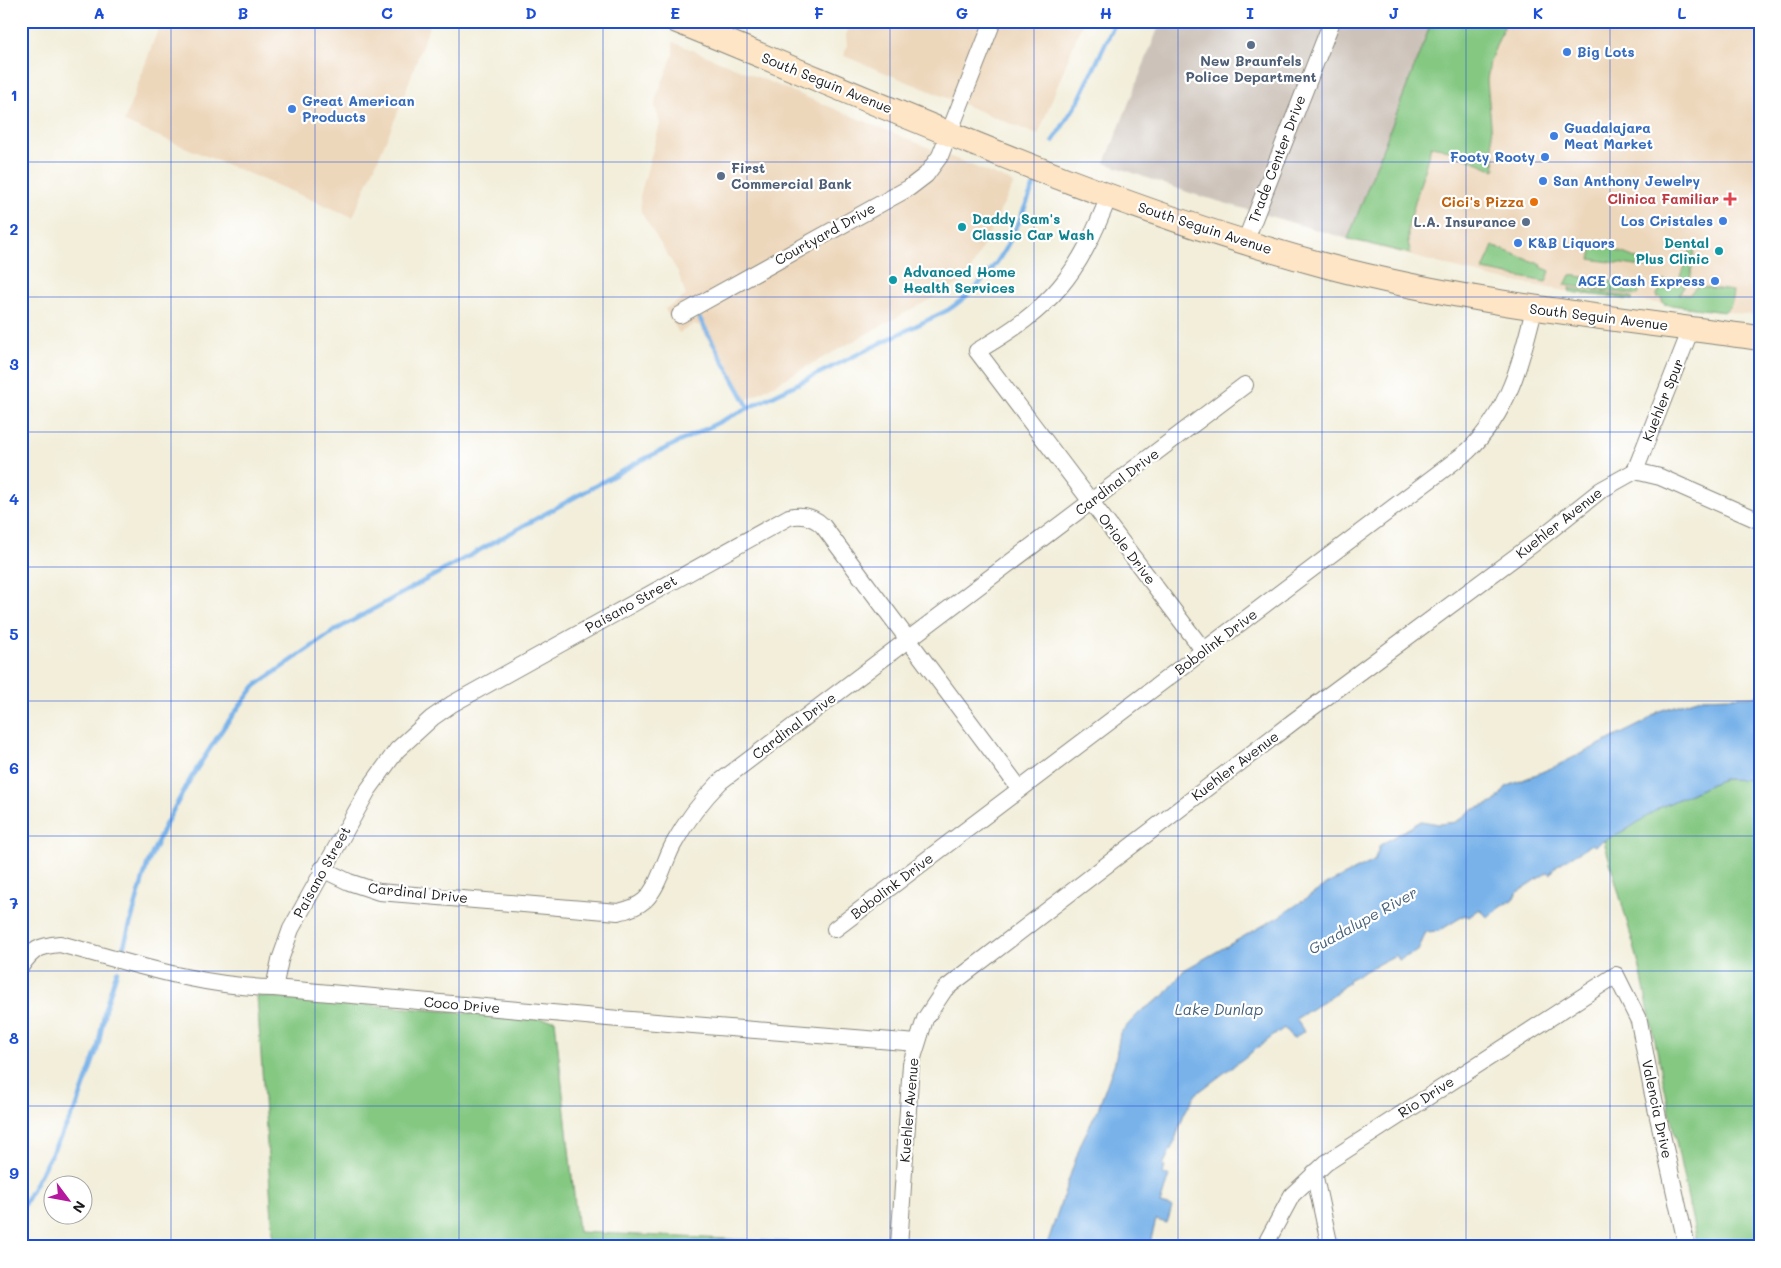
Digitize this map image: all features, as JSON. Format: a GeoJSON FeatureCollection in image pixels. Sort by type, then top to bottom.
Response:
{"type":"FeatureCollection","features":[{"type":"Feature","properties":{"kind":"main road","name":"South Seguin Avenue"},"geometry":{"type":"LineString","coordinates":[[677,21],[949,133],[1109,196],[1244,242],[1387,281],[1534,309],[1760,338]]}},
{"type":"Feature","properties":{"kind":"street","name":"Courtyard Drive"},"geometry":{"type":"LineString","coordinates":[[680,315],[919,181],[940,156],[993,21]]}},
{"type":"Feature","properties":{"kind":"street","name":"Trade Center Drive"},"geometry":{"type":"LineString","coordinates":[[1244,242],[1332,21]]}},
{"type":"Feature","properties":{"kind":"street","name":"Oriole Drive"},"geometry":{"type":"LineString","coordinates":[[1109,196],[1086,251],[1062,287],[1032,316],[977,351],[1204,651]]}},
{"type":"Feature","properties":{"kind":"street","name":"Bobolink Drive"},"geometry":{"type":"LineString","coordinates":[[835,929],[1459,459],[1478,442],[1495,420],[1512,387],[1534,309]]}},
{"type":"Feature","properties":{"kind":"street","name":"Kuehler Spur"},"geometry":{"type":"LineString","coordinates":[[1635,470],[1691,329]]}},
{"type":"Feature","properties":{"kind":"street","name":"Cardinal Drive"},"geometry":{"type":"LineString","coordinates":[[322,869],[348,882],[378,892],[618,912],[628,910],[647,898],[672,846],[694,811],[721,781],[1245,385]]}},
{"type":"Feature","properties":{"kind":"street"},"geometry":{"type":"LineString","coordinates":[[1635,470],[1660,477],[1760,521]]}},
{"type":"Feature","properties":{"kind":"street","name":"Kuehler Avenue"},"geometry":{"type":"LineString","coordinates":[[899,1247],[910,1078],[917,1043],[925,1020],[945,989],[1286,726],[1533,544],[1601,490],[1635,470]]}},
{"type":"Feature","properties":{"kind":"street","name":"Paisano Street"},"geometry":{"type":"LineString","coordinates":[[274,988],[285,945],[322,869],[384,766],[408,739],[452,704],[789,517],[806,516],[819,522],[1020,789]]}},
{"type":"Feature","properties":{"kind":"street","name":"Coco Drive"},"geometry":{"type":"LineString","coordinates":[[21,966],[41,946],[60,944],[204,982],[244,988],[274,988],[917,1043]]}},
{"type":"Feature","properties":{"kind":"street","name":"Rio Drive"},"geometry":{"type":"LineString","coordinates":[[1264,1247],[1292,1195],[1314,1173],[1344,1150],[1616,975]]}},
{"type":"Feature","properties":{"kind":"street","name":"Valencia Drive"},"geometry":{"type":"LineString","coordinates":[[1616,975],[1640,1021],[1652,1090],[1687,1247]]}},
{"type":"Feature","properties":{"kind":"street"},"geometry":{"type":"LineString","coordinates":[[1314,1173],[1330,1247]]}},
{"type":"Feature","properties":{"kind":"shaded area"},"geometry":{"type":"Polygon","coordinates":[[[161,21],[431,21],[398,112],[353,217],[124,122],[161,21]]]}},
{"type":"Feature","properties":{"kind":"shaded area"},"geometry":{"type":"Polygon","coordinates":[[[852,21],[1083,21],[1038,135],[844,56],[847,45],[846,35],[852,21]]]}},
{"type":"Feature","properties":{"kind":"shaded area"},"geometry":{"type":"Polygon","coordinates":[[[1161,21],[1432,21],[1348,239],[1190,193],[1105,163],[1161,21]]]}},
{"type":"Feature","properties":{"kind":"shaded area"},"geometry":{"type":"Polygon","coordinates":[[[1432,21],[1760,21],[1760,316],[1570,292],[1493,278],[1348,239],[1432,21]]]}},
{"type":"Feature","properties":{"kind":"shaded area"},"geometry":{"type":"Polygon","coordinates":[[[673,42],[1014,183],[970,272],[960,283],[744,401],[700,326],[694,324],[679,333],[665,309],[686,296],[678,272],[641,212],[640,196],[660,124],[655,106],[656,98],[673,55],[673,42]]]}},
{"type":"Feature","properties":{"kind":"green space"},"geometry":{"type":"Polygon","coordinates":[[[1432,21],[1506,21],[1490,61],[1487,80],[1495,170],[1442,148],[1431,146],[1408,227],[1408,242],[1411,254],[1348,239],[1432,21]]]}},
{"type":"Feature","properties":{"kind":"green space"},"geometry":{"type":"Polygon","coordinates":[[[1594,242],[1651,264],[1649,268],[1590,259],[1594,242]]]}},
{"type":"Feature","properties":{"kind":"green space"},"geometry":{"type":"Polygon","coordinates":[[[1493,246],[1542,265],[1541,267],[1550,271],[1546,282],[1483,270],[1493,246]]]}},
{"type":"Feature","properties":{"kind":"green space"},"geometry":{"type":"Polygon","coordinates":[[[1692,246],[1695,247],[1690,281],[1679,279],[1692,246]]]}},
{"type":"Feature","properties":{"kind":"green space"},"geometry":{"type":"Polygon","coordinates":[[[1570,275],[1642,286],[1638,295],[1565,285],[1570,275]]]}},
{"type":"Feature","properties":{"kind":"green space"},"geometry":{"type":"Polygon","coordinates":[[[1664,280],[1685,285],[1679,294],[1689,295],[1697,286],[1733,291],[1731,305],[1724,312],[1664,304],[1660,297],[1656,297],[1664,280]]]}},
{"type":"Feature","properties":{"kind":"green space"},"geometry":{"type":"Polygon","coordinates":[[[1569,288],[1632,297],[1633,300],[1570,292],[1569,288]]]}},
{"type":"Feature","properties":{"kind":"green space"},"geometry":{"type":"Polygon","coordinates":[[[1723,779],[1760,780],[1760,1247],[1698,1247],[1639,964],[1604,841],[1661,807],[1723,779]]]}},
{"type":"Feature","properties":{"kind":"green space"},"geometry":{"type":"Polygon","coordinates":[[[257,996],[555,1020],[578,1232],[893,1247],[274,1247],[257,996]]]}},
{"type":"Feature","properties":{"kind":"water","name":"Lake Dunlap"},"geometry":{"type":"Polygon","coordinates":[[[1760,696],[1760,780],[1723,779],[1661,807],[1631,827],[1594,846],[1592,844],[1556,866],[1551,874],[1548,872],[1518,892],[1513,899],[1487,917],[1480,909],[1469,917],[1465,915],[1439,931],[1426,932],[1418,951],[1399,960],[1396,955],[1348,980],[1349,983],[1338,989],[1339,991],[1296,1019],[1304,1031],[1293,1039],[1284,1028],[1196,1094],[1184,1114],[1174,1143],[1163,1165],[1165,1166],[1163,1174],[1169,1176],[1160,1204],[1172,1207],[1167,1223],[1156,1220],[1149,1247],[1046,1247],[1081,1143],[1098,1109],[1115,1062],[1120,1033],[1141,1011],[1164,996],[1184,970],[1280,916],[1329,883],[1374,861],[1380,845],[1421,821],[1439,824],[1456,822],[1472,810],[1495,802],[1506,787],[1556,766],[1643,723],[1659,711],[1701,698],[1760,696]]]}},
{"type":"Feature","properties":{"kind":"waterway"},"geometry":{"type":"LineString","coordinates":[[1053,141],[1079,100],[1116,21]]}},
{"type":"Feature","properties":{"kind":"waterway"},"geometry":{"type":"LineString","coordinates":[[123,949],[147,865],[164,827],[192,776],[224,727],[255,686],[334,631],[640,461],[948,310],[979,284],[991,270],[1010,239],[1034,185]]}},
{"type":"Feature","properties":{"kind":"waterway"},"geometry":{"type":"LineString","coordinates":[[700,319],[749,408]]}},
{"type":"Feature","properties":{"kind":"waterway"},"geometry":{"type":"LineString","coordinates":[[21,1210],[77,1106],[98,1047],[105,1009],[117,971]]}},
{"type":"Feature","properties":{"kind":"place","name":"New Braunfels Police Department"},"geometry":{"type":"Point","coordinates":[1251,45]}},
{"type":"Feature","properties":{"kind":"place","name":"Big Lots"},"geometry":{"type":"Point","coordinates":[1567,52]}},
{"type":"Feature","properties":{"kind":"place","name":"Great American Products"},"geometry":{"type":"Point","coordinates":[292,109]}},
{"type":"Feature","properties":{"kind":"place","name":"Guadalajara Meat Market"},"geometry":{"type":"Point","coordinates":[1554,136]}},
{"type":"Feature","properties":{"kind":"place","name":"Footy Rooty"},"geometry":{"type":"Point","coordinates":[1545,157]}},
{"type":"Feature","properties":{"kind":"place","name":"First Commercial Bank"},"geometry":{"type":"Point","coordinates":[721,176]}},
{"type":"Feature","properties":{"kind":"place","name":"San Anthony Jewelry"},"geometry":{"type":"Point","coordinates":[1543,181]}},
{"type":"Feature","properties":{"kind":"place","name":"Clinica Familiar"},"geometry":{"type":"Point","coordinates":[1730,199]}},
{"type":"Feature","properties":{"kind":"place","name":"Cici's Pizza"},"geometry":{"type":"Point","coordinates":[1534,202]}},
{"type":"Feature","properties":{"kind":"place","name":"Los Cristales"},"geometry":{"type":"Point","coordinates":[1723,221]}},
{"type":"Feature","properties":{"kind":"place","name":"L.A. Insurance"},"geometry":{"type":"Point","coordinates":[1526,222]}},
{"type":"Feature","properties":{"kind":"place","name":"Daddy Sam's Classic Car Wash"},"geometry":{"type":"Point","coordinates":[962,227]}},
{"type":"Feature","properties":{"kind":"place","name":"K&B Liquors"},"geometry":{"type":"Point","coordinates":[1518,243]}},
{"type":"Feature","properties":{"kind":"place","name":"Dental Plus Clinic"},"geometry":{"type":"Point","coordinates":[1719,251]}},
{"type":"Feature","properties":{"kind":"place","name":"Advanced Home Health Services"},"geometry":{"type":"Point","coordinates":[893,280]}},
{"type":"Feature","properties":{"kind":"place","name":"ACE Cash Express"},"geometry":{"type":"Point","coordinates":[1715,281]}},
{"type":"Feature","properties":{"kind":"water label","name":"Guadalupe River"},"geometry":{"type":"Point","coordinates":[1363,921]}}]}
